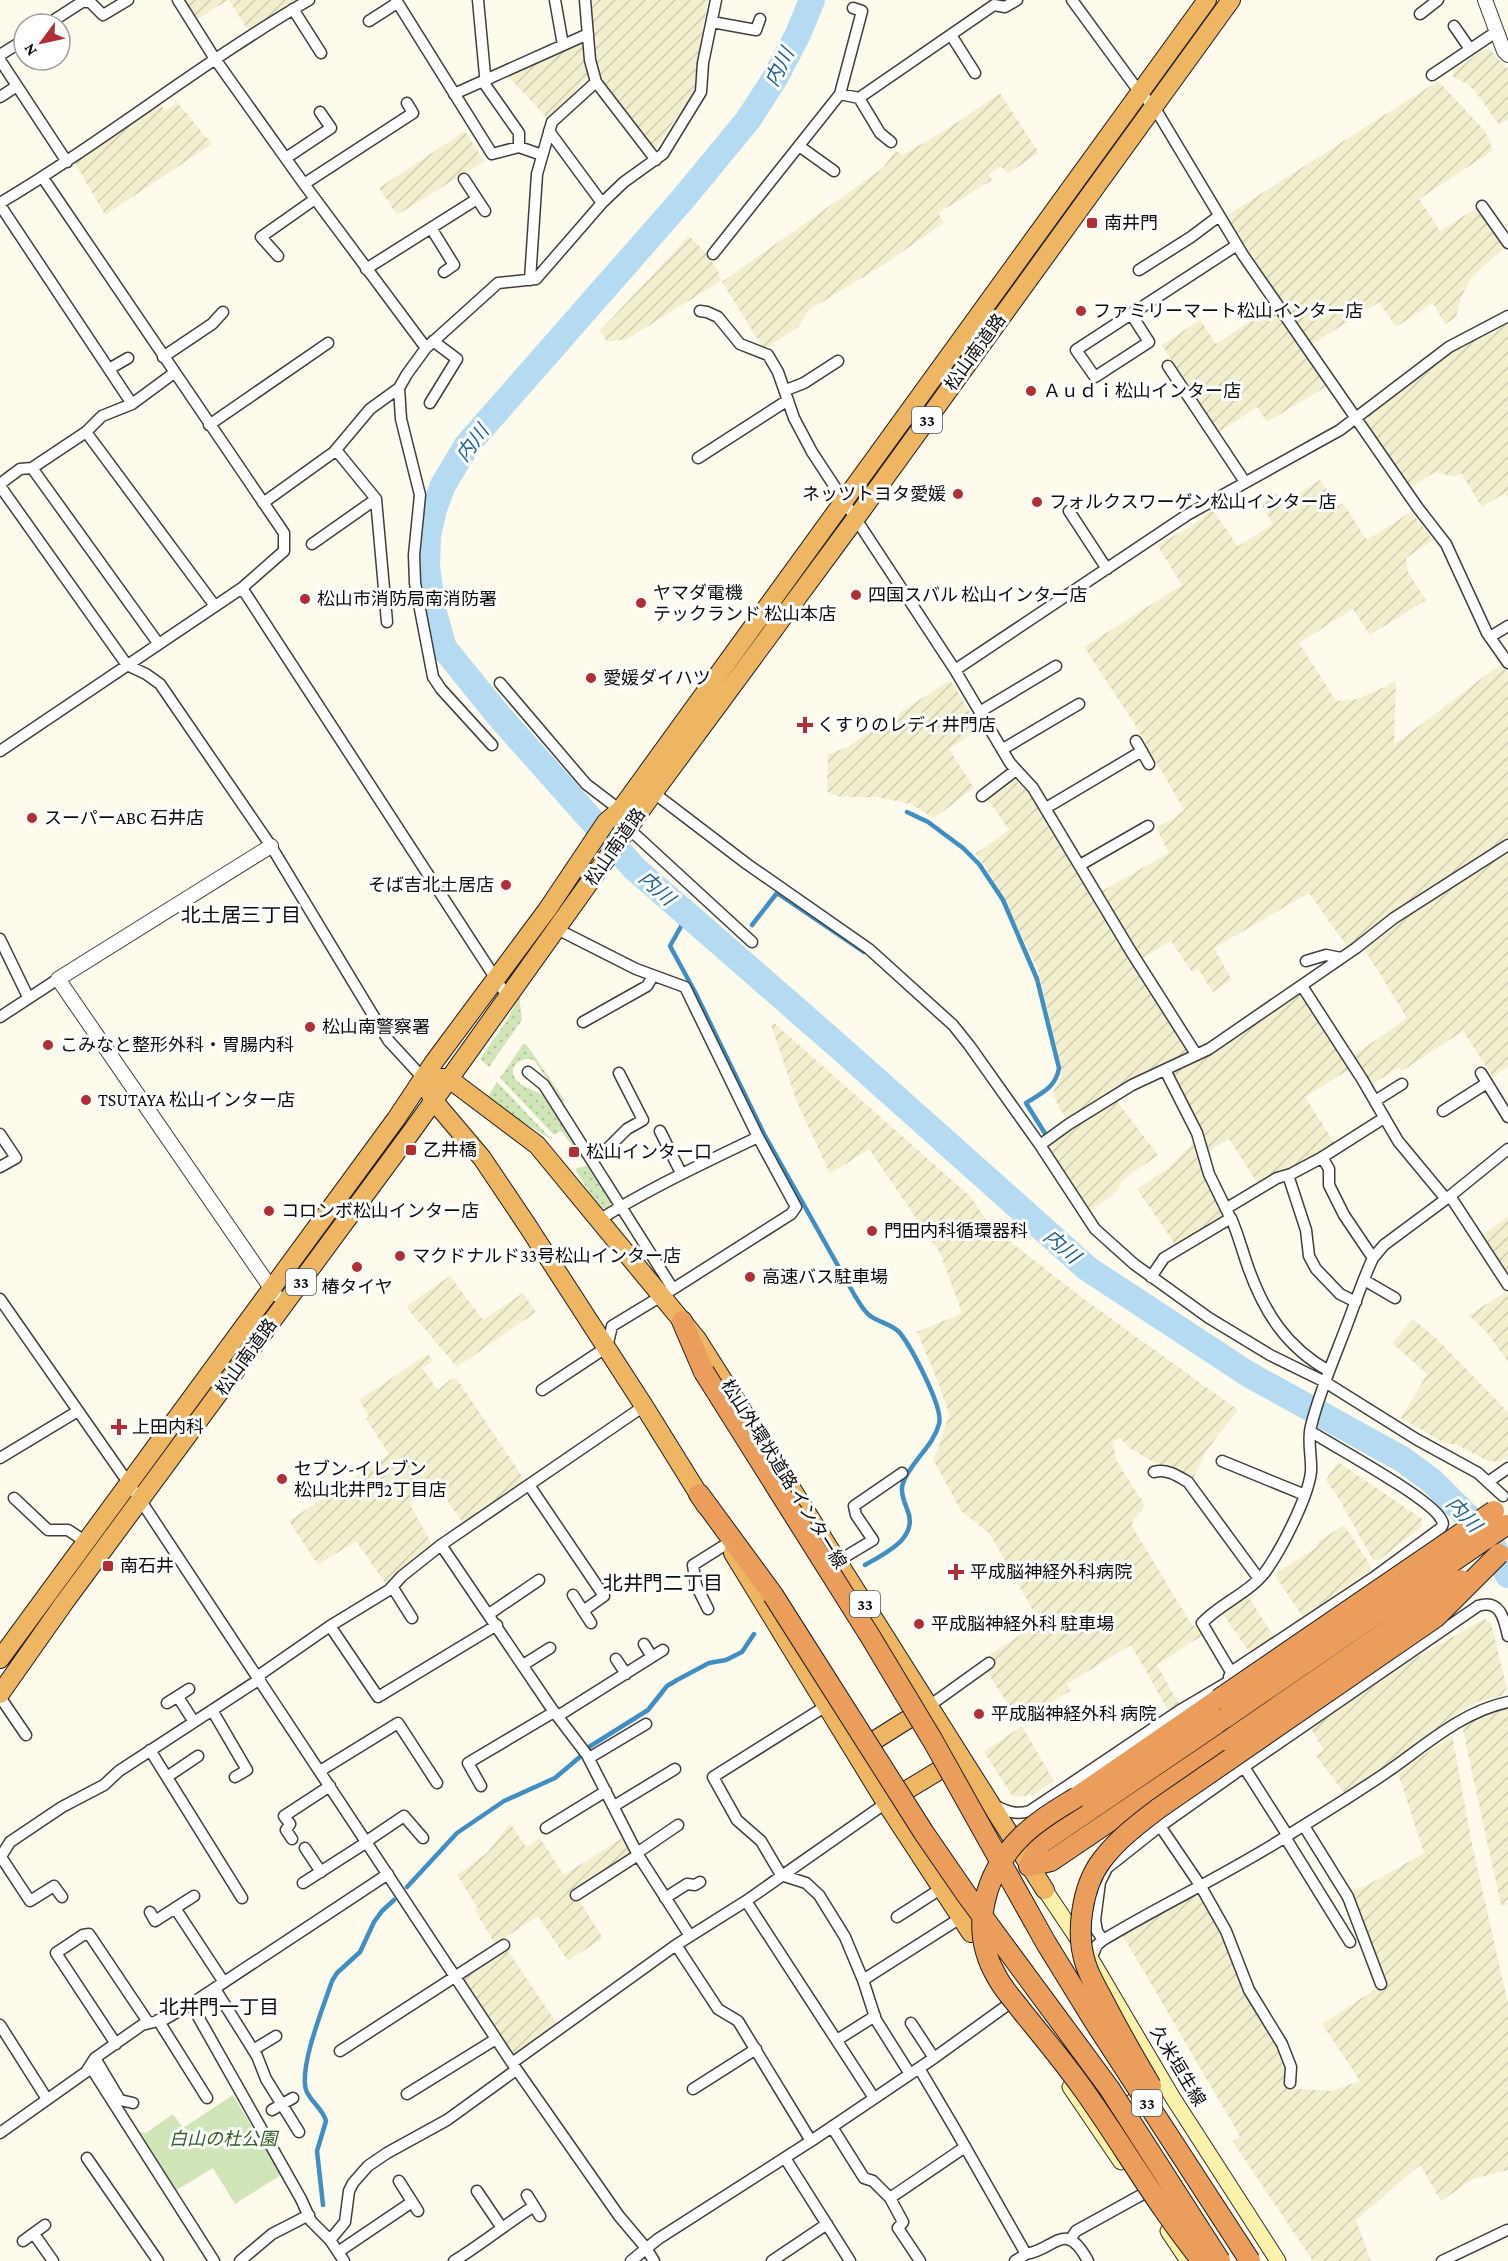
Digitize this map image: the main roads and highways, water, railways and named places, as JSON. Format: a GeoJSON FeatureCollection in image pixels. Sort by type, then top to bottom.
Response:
{"type":"FeatureCollection","features":[{"type":"Feature","properties":{"kind":"highway","name":"松山南道路"},"geometry":{"type":"LineString","coordinates":[[0,1659],[396,1119],[423,1078],[613,816],[647,788],[856,518],[1147,99],[1207,0]]}},
{"type":"Feature","properties":{"kind":"highway","name":"松山南道路"},"geometry":{"type":"LineString","coordinates":[[0,1695],[625,833],[647,788],[844,501],[1147,99],[1231,0]]}},
{"type":"Feature","properties":{"kind":"highway"},"geometry":{"type":"LineString","coordinates":[[423,1078],[448,1078]]}},
{"type":"Feature","properties":{"kind":"highway","name":"33"},"geometry":{"type":"LineString","coordinates":[[423,1078],[433,1100],[482,1158],[607,1347],[886,1803],[967,1925]]}},
{"type":"Feature","properties":{"kind":"highway","name":"松山外環状道路 インター線"},"geometry":{"type":"LineString","coordinates":[[448,1078],[537,1145],[599,1220],[667,1292],[682,1321],[716,1366],[1045,1890]]}},
{"type":"Feature","properties":{"kind":"highway","name":"33"},"geometry":{"type":"LineString","coordinates":[[682,1321],[704,1372],[828,1567],[916,1712],[1046,1943],[1094,2021],[1251,2261]]}},
{"type":"Feature","properties":{"kind":"highway","name":"33"},"geometry":{"type":"LineString","coordinates":[[699,1494],[773,1595],[948,1868],[1109,2088],[1220,2261]]}},
{"type":"Feature","properties":{"kind":"highway"},"geometry":{"type":"LineString","coordinates":[[967,1925],[1029,1866],[1040,1844],[1225,1718],[1504,1512]]}},
{"type":"Feature","properties":{"kind":"highway"},"geometry":{"type":"LineString","coordinates":[[1202,2261],[1082,2087],[998,1980],[987,1958],[981,1935],[982,1912],[990,1884],[1008,1851],[1041,1819],[1129,1763],[1405,1570],[1504,1512]]}},
{"type":"Feature","properties":{"kind":"highway"},"geometry":{"type":"LineString","coordinates":[[1029,1866],[1051,1861],[1503,1551]]}},
{"type":"Feature","properties":{"kind":"highway"},"geometry":{"type":"LineString","coordinates":[[1251,2261],[1210,2182],[1130,2050],[1085,1964],[1080,1920],[1087,1893],[1101,1861],[1127,1832],[1436,1617],[1503,1551]]}},
{"type":"Feature","properties":{"kind":"highway"},"geometry":{"type":"LineString","coordinates":[[855,1752],[929,1706]]}},
{"type":"Feature","properties":{"kind":"highway"},"geometry":{"type":"LineString","coordinates":[[886,1803],[962,1756]]}},
{"type":"Feature","properties":{"kind":"main road","name":"久米垣生線"},"geometry":{"type":"LineString","coordinates":[[1045,1890],[1091,1959],[1278,2261]]}},
{"type":"Feature","properties":{"kind":"main road"},"geometry":{"type":"LineString","coordinates":[[967,1925],[1013,2001],[1188,2261]]}},
{"type":"Feature","properties":{"kind":"main road"},"geometry":{"type":"LineString","coordinates":[[1096,2126],[1164,2080]]}},
{"type":"Feature","properties":{"kind":"waterway","name":"内川"},"geometry":{"type":"LineString","coordinates":[[812,0],[798,34],[775,78],[748,120],[682,200],[467,445],[443,485],[434,509],[428,536],[427,567],[433,609],[444,648],[499,716],[634,868],[1088,1269],[1248,1374],[1402,1459],[1432,1481],[1479,1528],[1494,1548],[1508,1575]]}},
{"type":"Feature","properties":{"kind":"waterway"},"geometry":{"type":"LineString","coordinates":[[907,812],[928,822],[963,848],[979,864],[1003,900],[1037,979],[1059,1068],[1051,1085],[1043,1093],[1026,1103],[1046,1135]]}},
{"type":"Feature","properties":{"kind":"waterway"},"geometry":{"type":"LineString","coordinates":[[752,925],[777,893],[864,952]]}},
{"type":"Feature","properties":{"kind":"waterway"},"geometry":{"type":"LineString","coordinates":[[688,914],[670,946],[764,1134],[865,1311],[900,1333],[918,1364],[937,1405],[939,1424],[936,1432],[911,1468],[902,1486],[910,1519],[909,1528],[905,1536],[891,1550],[865,1565]]}},
{"type":"Feature","properties":{"kind":"waterway"},"geometry":{"type":"LineString","coordinates":[[589,1747],[648,1710],[667,1686],[709,1663],[726,1660],[742,1652],[754,1634]]}},
{"type":"Feature","properties":{"kind":"waterway"},"geometry":{"type":"LineString","coordinates":[[407,1887],[457,1833],[504,1801],[555,1778],[581,1756]]}},
{"type":"Feature","properties":{"kind":"waterway"},"geometry":{"type":"LineString","coordinates":[[323,2205],[317,2151],[326,2121],[306,2090],[305,2079],[309,2051],[332,1981],[337,1973],[360,1952],[374,1922],[394,1900]]}},
{"type":"Feature","properties":{"kind":"place","name":"南井門"},"geometry":{"type":"Point","coordinates":[1092,223]}},
{"type":"Feature","properties":{"kind":"place","name":"ファミリーマート松山インター店"},"geometry":{"type":"Point","coordinates":[1081,311]}},
{"type":"Feature","properties":{"kind":"place","name":"Ａｕｄｉ松山インター店"},"geometry":{"type":"Point","coordinates":[1031,391]}},
{"type":"Feature","properties":{"kind":"place","name":"ネッツトヨタ愛媛"},"geometry":{"type":"Point","coordinates":[958,494]}},
{"type":"Feature","properties":{"kind":"place","name":"フォルクスワーゲン松山インター店"},"geometry":{"type":"Point","coordinates":[1037,502]}},
{"type":"Feature","properties":{"kind":"place","name":"四国スバル 松山インター店"},"geometry":{"type":"Point","coordinates":[856,595]}},
{"type":"Feature","properties":{"kind":"place","name":"松山市消防局南消防署"},"geometry":{"type":"Point","coordinates":[305,599]}},
{"type":"Feature","properties":{"kind":"place","name":"ヤマダ電機 テックランド 松山本店"},"geometry":{"type":"Point","coordinates":[641,603]}},
{"type":"Feature","properties":{"kind":"place","name":"愛媛ダイハツ"},"geometry":{"type":"Point","coordinates":[591,678]}},
{"type":"Feature","properties":{"kind":"place","name":"くすりのレディ井門店"},"geometry":{"type":"Point","coordinates":[805,725]}},
{"type":"Feature","properties":{"kind":"place","name":"スーパーABC 石井店"},"geometry":{"type":"Point","coordinates":[32,818]}},
{"type":"Feature","properties":{"kind":"place","name":"そば吉北土居店"},"geometry":{"type":"Point","coordinates":[506,885]}},
{"type":"Feature","properties":{"kind":"place","name":"松山南警察署"},"geometry":{"type":"Point","coordinates":[310,1027]}},
{"type":"Feature","properties":{"kind":"place","name":"こみなと整形外科・胃腸内科"},"geometry":{"type":"Point","coordinates":[48,1045]}},
{"type":"Feature","properties":{"kind":"place","name":"TSUTAYA 松山インター店"},"geometry":{"type":"Point","coordinates":[86,1100]}},
{"type":"Feature","properties":{"kind":"place","name":"乙井橋"},"geometry":{"type":"Point","coordinates":[411,1150]}},
{"type":"Feature","properties":{"kind":"place","name":"松山インター口"},"geometry":{"type":"Point","coordinates":[574,1152]}},
{"type":"Feature","properties":{"kind":"place","name":"コロンボ松山インター店"},"geometry":{"type":"Point","coordinates":[269,1211]}},
{"type":"Feature","properties":{"kind":"place","name":"門田内科循環器科"},"geometry":{"type":"Point","coordinates":[872,1231]}},
{"type":"Feature","properties":{"kind":"place","name":"マクドナルド33号松山インター店"},"geometry":{"type":"Point","coordinates":[400,1256]}},
{"type":"Feature","properties":{"kind":"place","name":"椿タイヤ"},"geometry":{"type":"Point","coordinates":[357,1267]}},
{"type":"Feature","properties":{"kind":"place","name":"高速バス駐車場"},"geometry":{"type":"Point","coordinates":[750,1277]}},
{"type":"Feature","properties":{"kind":"place","name":"上田内科"},"geometry":{"type":"Point","coordinates":[119,1427]}},
{"type":"Feature","properties":{"kind":"place","name":"セブン-イレブン 松山北井門2丁目店"},"geometry":{"type":"Point","coordinates":[282,1479]}},
{"type":"Feature","properties":{"kind":"place","name":"南石井"},"geometry":{"type":"Point","coordinates":[108,1566]}},
{"type":"Feature","properties":{"kind":"place","name":"平成脳神経外科病院"},"geometry":{"type":"Point","coordinates":[956,1572]}},
{"type":"Feature","properties":{"kind":"place","name":"平成脳神経外科 駐車場"},"geometry":{"type":"Point","coordinates":[919,1624]}},
{"type":"Feature","properties":{"kind":"place","name":"平成脳神経外科 病院"},"geometry":{"type":"Point","coordinates":[979,1714]}},
{"type":"Feature","properties":{"kind":"district","name":"北土居三丁目"},"geometry":{"type":"Point","coordinates":[241,915]}},
{"type":"Feature","properties":{"kind":"district","name":"北井門二丁目"},"geometry":{"type":"Point","coordinates":[663,1583]}},
{"type":"Feature","properties":{"kind":"district","name":"北井門一丁目"},"geometry":{"type":"Point","coordinates":[219,2007]}},
{"type":"Feature","properties":{"kind":"park label","name":"白山の杜公園"},"geometry":{"type":"Point","coordinates":[223,2139]}}]}
